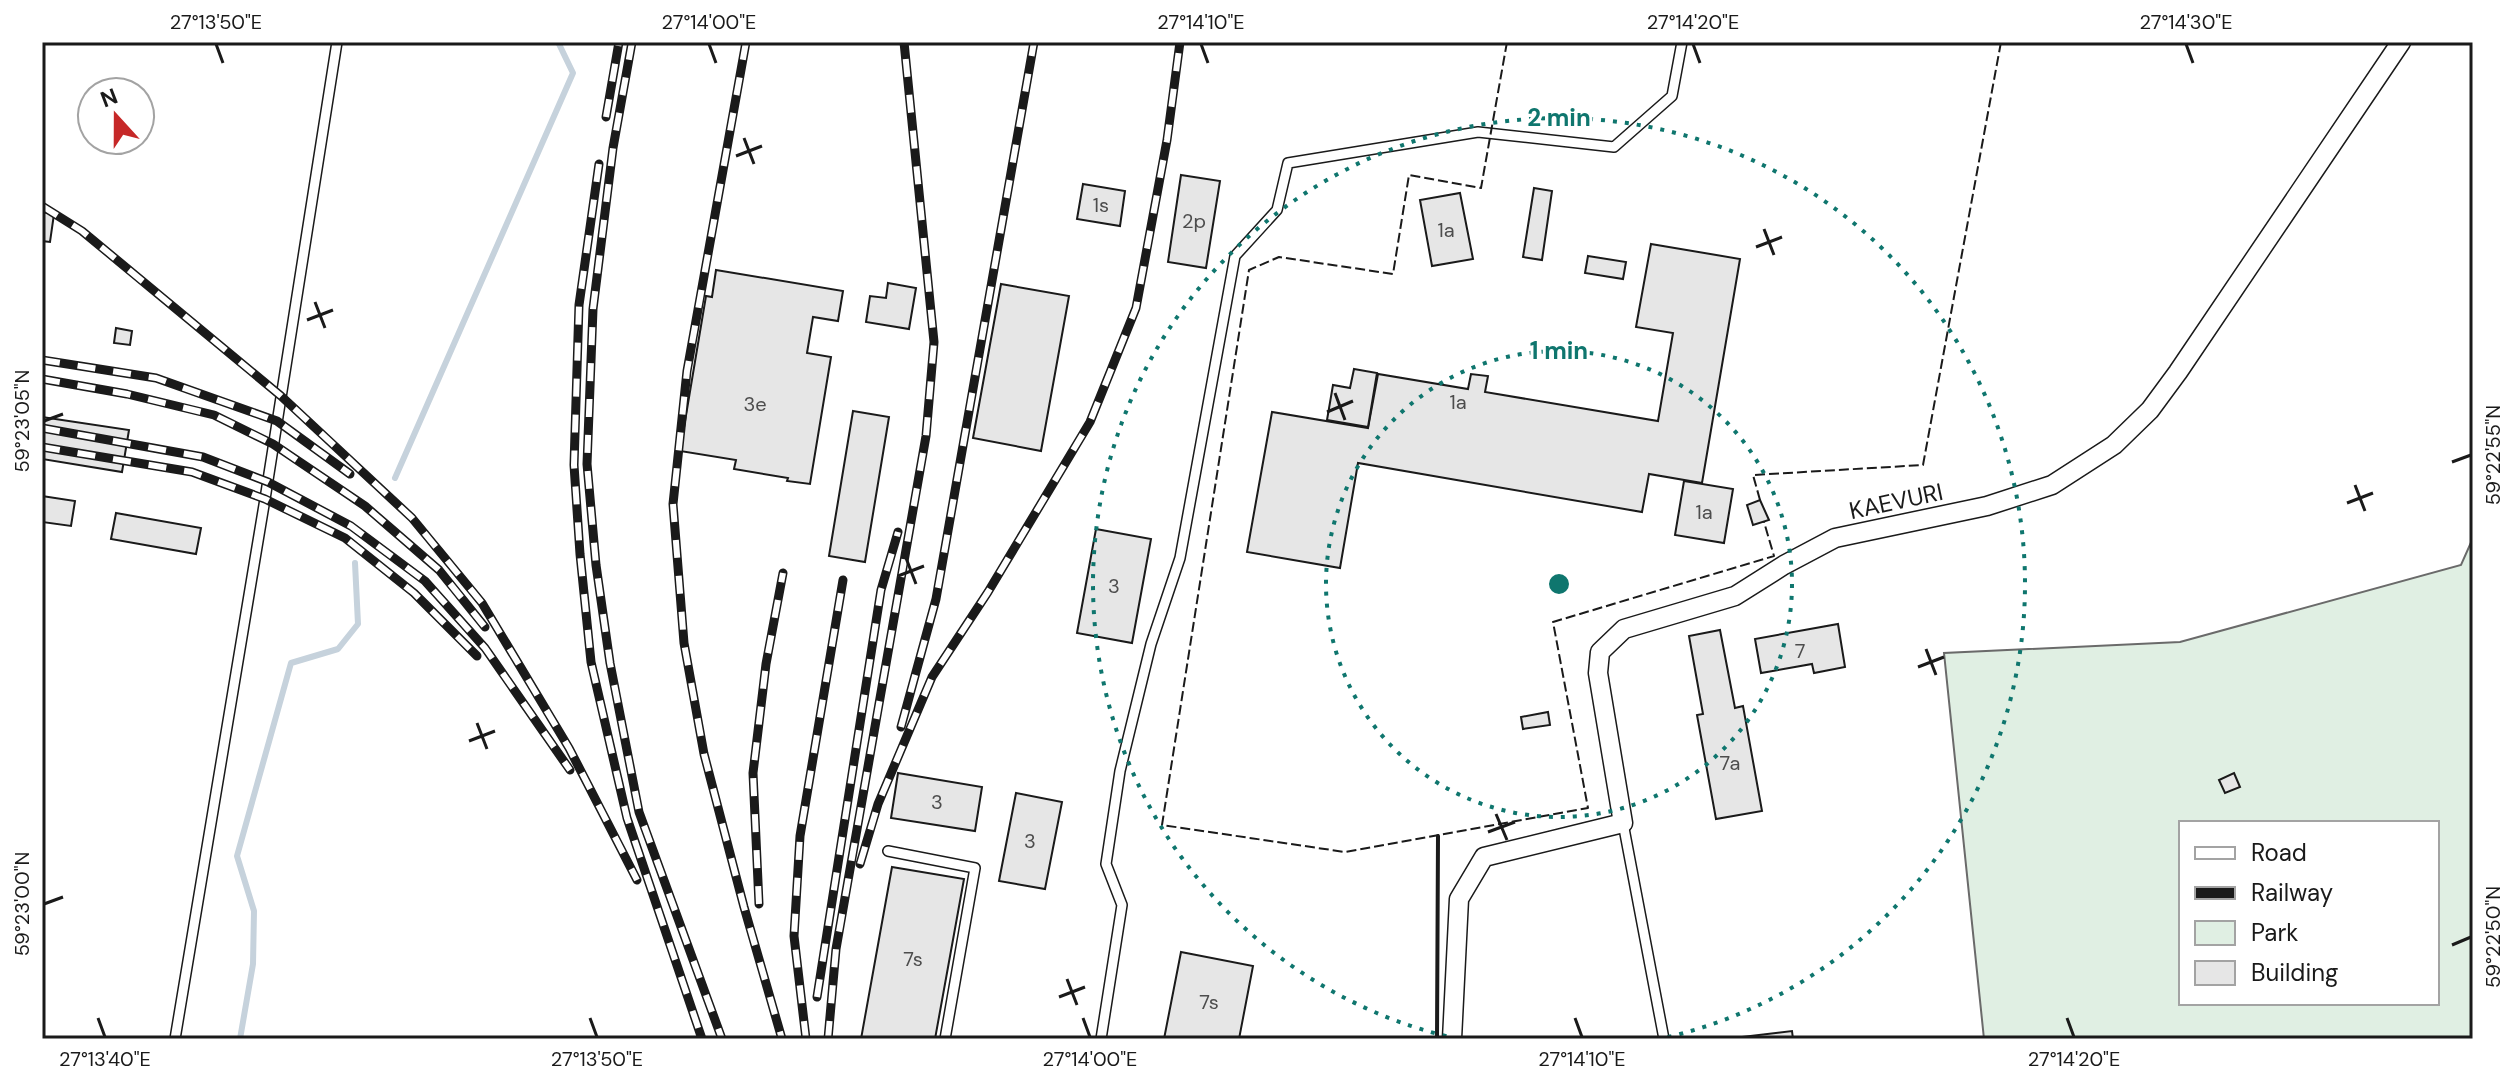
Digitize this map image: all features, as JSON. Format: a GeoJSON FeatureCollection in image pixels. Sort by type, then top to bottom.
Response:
{"type":"FeatureCollection","features":[{"type":"Feature","properties":{"kind":"street","name":"KAEVURI"},"geometry":{"type":"LineString","coordinates":[[1623,823],[1598,673],[1600,652],[1624,629],[1735,596],[1835,538],[1987,506],[2052,485],[2114,445],[2159,398],[2401,42]]}},
{"type":"Feature","properties":{"kind":"street"},"geometry":{"type":"LineString","coordinates":[[1452,1039],[1459,899],[1484,857],[1623,823]]}},
{"type":"Feature","properties":{"kind":"lane"},"geometry":{"type":"LineString","coordinates":[[175,1039],[263,515],[337,42]]}},
{"type":"Feature","properties":{"kind":"lane"},"geometry":{"type":"LineString","coordinates":[[1101,1039],[1122,905],[1106,864],[1120,771],[1151,644],[1180,558],[1235,256],[1277,210],[1288,163],[1478,132],[1614,147],[1672,96],[1682,42]]}},
{"type":"Feature","properties":{"kind":"lane","name":"KAEVURI"},"geometry":{"type":"LineString","coordinates":[[1623,823],[1664,1039]]}},
{"type":"Feature","properties":{"kind":"lane"},"geometry":{"type":"LineString","coordinates":[[888,851],[975,868],[945,1039]]}},
{"type":"Feature","properties":{"kind":"green space"},"geometry":{"type":"Polygon","coordinates":[[[2473,538],[2473,1039],[1984,1039],[1944,653],[2180,642],[2461,565],[2473,538]]]}},
{"type":"Feature","properties":{"kind":"building"},"geometry":{"type":"Polygon","coordinates":[[[1181,175],[1220,181],[1206,268],[1168,262],[1181,175]]]}},
{"type":"Feature","properties":{"kind":"building"},"geometry":{"type":"Polygon","coordinates":[[[1083,184],[1125,191],[1120,226],[1077,219],[1083,184]]]}},
{"type":"Feature","properties":{"kind":"building"},"geometry":{"type":"Polygon","coordinates":[[[1534,188],[1552,191],[1542,260],[1523,257],[1534,188]]]}},
{"type":"Feature","properties":{"kind":"building"},"geometry":{"type":"Polygon","coordinates":[[[1460,193],[1473,259],[1432,266],[1420,200],[1460,193]]]}},
{"type":"Feature","properties":{"kind":"building"},"geometry":{"type":"Polygon","coordinates":[[[42,212],[54,214],[50,242],[42,241],[42,212]]]}},
{"type":"Feature","properties":{"kind":"building"},"geometry":{"type":"Polygon","coordinates":[[[1651,244],[1740,259],[1702,483],[1649,474],[1642,512],[1358,463],[1340,568],[1247,552],[1272,412],[1368,428],[1378,374],[1468,389],[1471,374],[1488,376],[1485,392],[1658,421],[1673,333],[1636,327],[1651,244]]]}},
{"type":"Feature","properties":{"kind":"building"},"geometry":{"type":"Polygon","coordinates":[[[1588,256],[1626,262],[1623,279],[1585,273],[1588,256]]]}},
{"type":"Feature","properties":{"kind":"building"},"geometry":{"type":"Polygon","coordinates":[[[716,270],[843,291],[838,321],[813,317],[807,353],[831,357],[810,484],[734,469],[736,460],[680,451],[706,296],[712,297],[716,270]]]}},
{"type":"Feature","properties":{"kind":"building"},"geometry":{"type":"Polygon","coordinates":[[[888,283],[916,288],[909,329],[866,322],[870,296],[886,298],[888,283]]]}},
{"type":"Feature","properties":{"kind":"building"},"geometry":{"type":"Polygon","coordinates":[[[1001,284],[1069,296],[1041,451],[973,438],[1001,284]]]}},
{"type":"Feature","properties":{"kind":"building"},"geometry":{"type":"Polygon","coordinates":[[[116,328],[132,331],[130,345],[114,343],[116,328]]]}},
{"type":"Feature","properties":{"kind":"building"},"geometry":{"type":"Polygon","coordinates":[[[1354,369],[1377,373],[1368,427],[1327,420],[1333,385],[1350,388],[1354,369]]]}},
{"type":"Feature","properties":{"kind":"building"},"geometry":{"type":"Polygon","coordinates":[[[853,411],[889,417],[865,562],[829,556],[853,411]]]}},
{"type":"Feature","properties":{"kind":"building"},"geometry":{"type":"Polygon","coordinates":[[[42,417],[129,430],[122,472],[42,459],[42,417]]]}},
{"type":"Feature","properties":{"kind":"building"},"geometry":{"type":"Polygon","coordinates":[[[1684,481],[1733,489],[1724,543],[1675,535],[1684,481]]]}},
{"type":"Feature","properties":{"kind":"building"},"geometry":{"type":"Polygon","coordinates":[[[42,496],[75,501],[71,526],[42,522],[42,496]]]}},
{"type":"Feature","properties":{"kind":"building"},"geometry":{"type":"Polygon","coordinates":[[[1760,500],[1769,520],[1753,525],[1747,505],[1760,500]]]}},
{"type":"Feature","properties":{"kind":"building"},"geometry":{"type":"Polygon","coordinates":[[[116,513],[201,528],[196,554],[111,539],[116,513]]]}},
{"type":"Feature","properties":{"kind":"building"},"geometry":{"type":"Polygon","coordinates":[[[1096,529],[1151,539],[1132,643],[1077,633],[1096,529]]]}},
{"type":"Feature","properties":{"kind":"building"},"geometry":{"type":"Polygon","coordinates":[[[1838,624],[1845,667],[1814,673],[1812,664],[1761,673],[1755,639],[1838,624]]]}},
{"type":"Feature","properties":{"kind":"building"},"geometry":{"type":"Polygon","coordinates":[[[1720,630],[1735,708],[1743,706],[1762,811],[1716,819],[1697,715],[1703,714],[1689,636],[1720,630]]]}},
{"type":"Feature","properties":{"kind":"building"},"geometry":{"type":"Polygon","coordinates":[[[1548,712],[1550,725],[1523,729],[1521,717],[1548,712]]]}},
{"type":"Feature","properties":{"kind":"building"},"geometry":{"type":"Polygon","coordinates":[[[898,773],[982,787],[975,831],[891,818],[898,773]]]}},
{"type":"Feature","properties":{"kind":"building"},"geometry":{"type":"Polygon","coordinates":[[[2234,773],[2240,787],[2225,793],[2219,780],[2234,773]]]}},
{"type":"Feature","properties":{"kind":"building"},"geometry":{"type":"Polygon","coordinates":[[[1016,793],[1062,802],[1045,889],[999,881],[1016,793]]]}},
{"type":"Feature","properties":{"kind":"building"},"geometry":{"type":"Polygon","coordinates":[[[892,867],[964,879],[935,1039],[861,1039],[892,867]]]}},
{"type":"Feature","properties":{"kind":"building"},"geometry":{"type":"Polygon","coordinates":[[[1181,952],[1253,966],[1239,1039],[1164,1039],[1181,952]]]}},
{"type":"Feature","properties":{"kind":"building"},"geometry":{"type":"Polygon","coordinates":[[[1792,1031],[1793,1039],[1725,1039],[1792,1031]]]}},
{"type":"Feature","properties":{"kind":"waterway"},"geometry":{"type":"LineString","coordinates":[[395,478],[573,73],[558,42]]}},
{"type":"Feature","properties":{"kind":"waterway"},"geometry":{"type":"LineString","coordinates":[[240,1039],[253,964],[254,911],[237,856],[291,663],[338,649],[358,624],[355,563]]}},
{"type":"Feature","properties":{"kind":"railway"},"geometry":{"type":"LineString","coordinates":[[606,117],[619,42]]}},
{"type":"Feature","properties":{"kind":"railway"},"geometry":{"type":"LineString","coordinates":[[632,42],[613,148],[593,309],[587,464],[596,565],[610,663],[639,812],[722,1039]]}},
{"type":"Feature","properties":{"kind":"railway"},"geometry":{"type":"LineString","coordinates":[[746,42],[687,371],[673,504],[684,643],[704,754],[782,1039]]}},
{"type":"Feature","properties":{"kind":"railway"},"geometry":{"type":"LineString","coordinates":[[828,1039],[836,949],[926,436],[934,342],[904,42]]}},
{"type":"Feature","properties":{"kind":"railway"},"geometry":{"type":"LineString","coordinates":[[901,727],[936,599],[1034,42]]}},
{"type":"Feature","properties":{"kind":"railway"},"geometry":{"type":"LineString","coordinates":[[860,864],[878,804],[932,677],[988,592],[1090,422],[1136,308],[1167,140],[1180,42]]}},
{"type":"Feature","properties":{"kind":"railway"},"geometry":{"type":"LineString","coordinates":[[599,164],[579,305],[574,465],[591,662],[627,818],[702,1039]]}},
{"type":"Feature","properties":{"kind":"railway"},"geometry":{"type":"LineString","coordinates":[[42,206],[82,231],[281,396],[412,518],[482,603],[569,748],[637,880]]}},
{"type":"Feature","properties":{"kind":"railway"},"geometry":{"type":"LineString","coordinates":[[42,360],[156,378],[277,421],[350,474]]}},
{"type":"Feature","properties":{"kind":"railway"},"geometry":{"type":"LineString","coordinates":[[42,379],[127,394],[214,415],[273,444],[365,506],[439,570],[485,627]]}},
{"type":"Feature","properties":{"kind":"railway"},"geometry":{"type":"LineString","coordinates":[[42,428],[203,457],[268,482],[351,526],[425,581],[485,648],[570,770]]}},
{"type":"Feature","properties":{"kind":"railway"},"geometry":{"type":"LineString","coordinates":[[42,447],[192,472],[265,499],[345,538],[414,593],[477,656]]}},
{"type":"Feature","properties":{"kind":"railway"},"geometry":{"type":"LineString","coordinates":[[817,997],[881,590],[898,532]]}},
{"type":"Feature","properties":{"kind":"railway"},"geometry":{"type":"LineString","coordinates":[[759,904],[753,773],[766,664],[783,573]]}},
{"type":"Feature","properties":{"kind":"railway"},"geometry":{"type":"LineString","coordinates":[[806,1039],[794,936],[800,836],[843,580]]}},
{"type":"Feature","properties":{"kind":"fence"},"geometry":{"type":"LineString","coordinates":[[1507,42],[1481,188],[1409,175],[1393,274],[1279,257],[1249,270],[1162,825],[1345,852],[1588,808],[1553,622],[1774,556],[1764,522]]}},
{"type":"Feature","properties":{"kind":"fence"},"geometry":{"type":"LineString","coordinates":[[1760,500],[1753,475],[1923,465],[2001,42]]}},
{"type":"Feature","properties":{"kind":"fence"},"geometry":{"type":"LineString","coordinates":[[2298,42],[2306,42]]}},
{"type":"Feature","properties":{"kind":"wall"},"geometry":{"type":"LineString","coordinates":[[1437,1039],[1438,836]]}}]}
